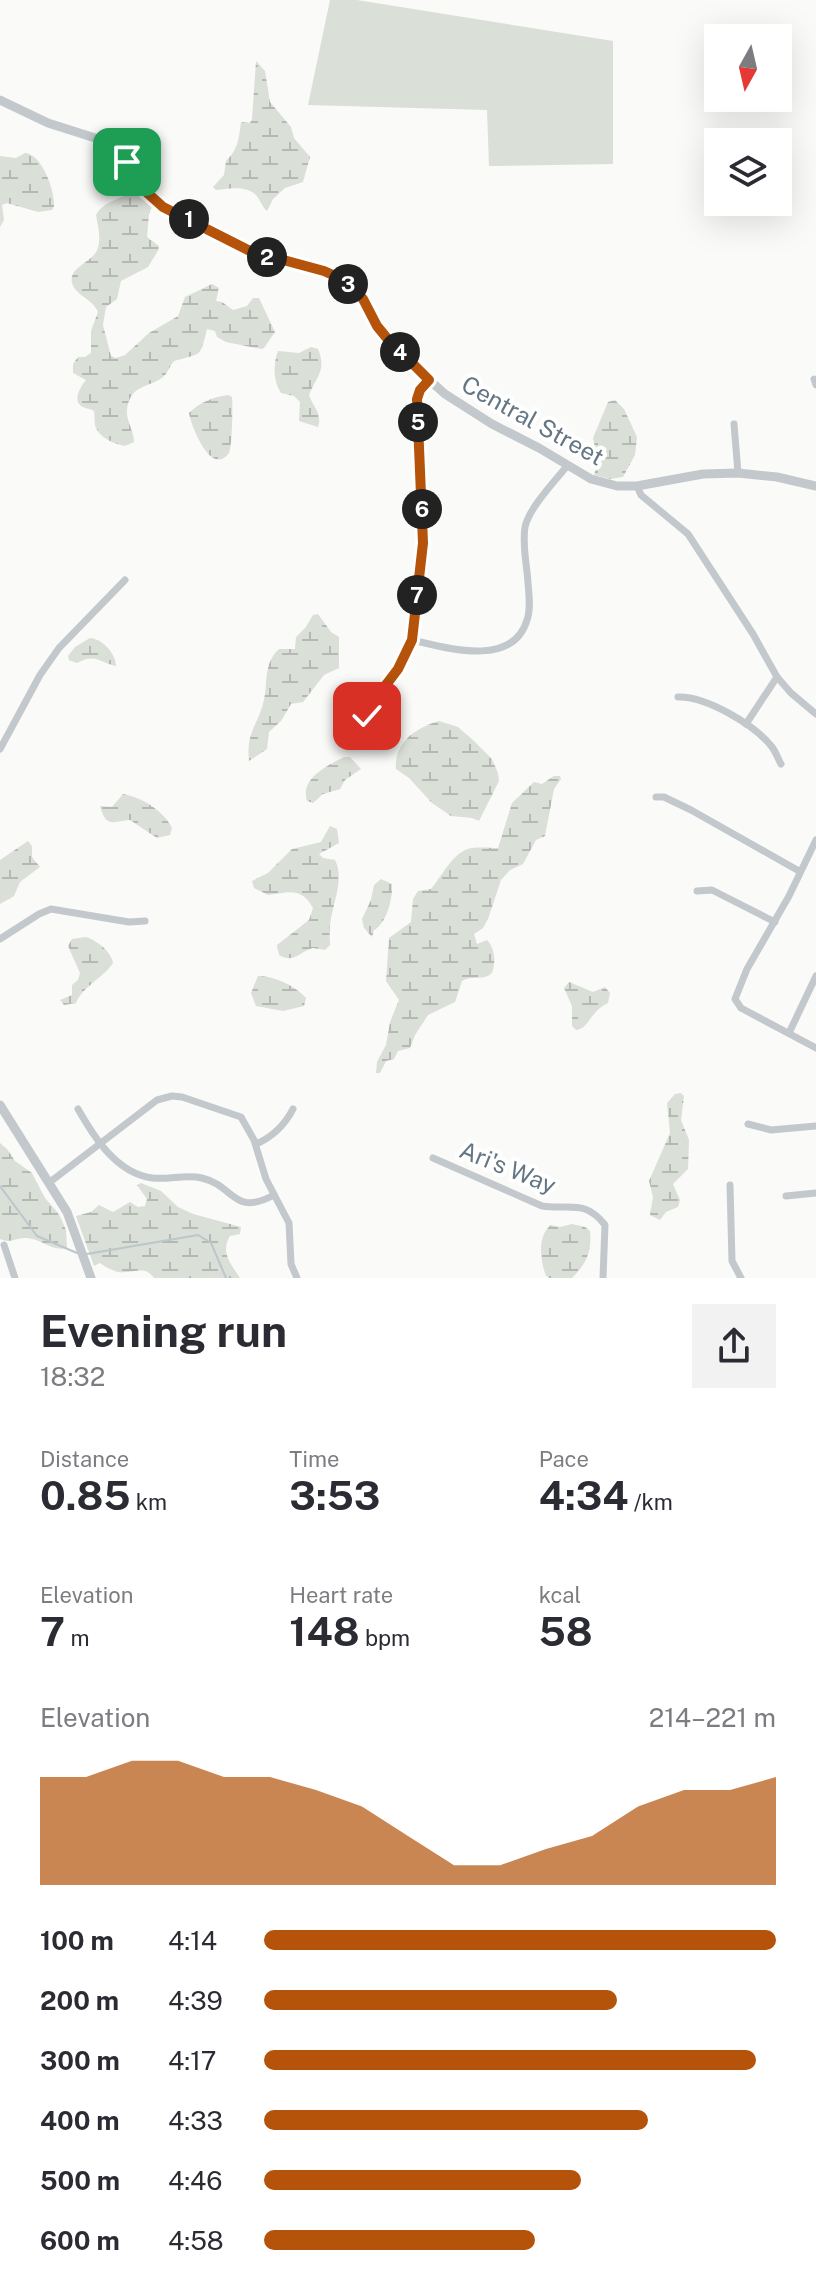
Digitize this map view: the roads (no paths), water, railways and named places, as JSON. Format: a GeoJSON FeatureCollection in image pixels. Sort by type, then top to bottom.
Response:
{"type":"FeatureCollection","features":[{"type":"Feature","properties":{"kind":"street","name":"Central Street"},"geometry":{"type":"LineString","coordinates":[[0,100],[48,123],[111,143],[126,159],[143,189],[163,207],[250,251],[324,271],[344,280],[363,299],[386,337],[445,394],[567,466],[605,483],[637,486],[703,474],[738,473],[777,477],[816,486]]}},
{"type":"Feature","properties":{"kind":"street"},"geometry":{"type":"LineString","coordinates":[[372,738],[367,721],[369,709],[398,669],[412,640],[423,543],[417,399],[429,380]]}},
{"type":"Feature","properties":{"kind":"street"},"geometry":{"type":"LineString","coordinates":[[734,424],[738,473]]}},
{"type":"Feature","properties":{"kind":"street"},"geometry":{"type":"LineString","coordinates":[[412,640],[489,651],[508,646],[517,638],[524,629],[529,609],[526,524],[567,466]]}},
{"type":"Feature","properties":{"kind":"street"},"geometry":{"type":"LineString","coordinates":[[637,486],[641,495],[688,534],[777,677],[816,714]]}},
{"type":"Feature","properties":{"kind":"street"},"geometry":{"type":"LineString","coordinates":[[0,749],[40,675],[59,648],[125,580]]}},
{"type":"Feature","properties":{"kind":"street"},"geometry":{"type":"LineString","coordinates":[[746,724],[777,677]]}},
{"type":"Feature","properties":{"kind":"street"},"geometry":{"type":"LineString","coordinates":[[678,697],[706,703],[746,724],[773,748],[781,764]]}},
{"type":"Feature","properties":{"kind":"street"},"geometry":{"type":"LineString","coordinates":[[656,797],[664,797],[691,810],[799,871]]}},
{"type":"Feature","properties":{"kind":"street"},"geometry":{"type":"LineString","coordinates":[[816,840],[775,922],[747,969],[736,1002],[753,1015],[816,1048]]}},
{"type":"Feature","properties":{"kind":"street"},"geometry":{"type":"LineString","coordinates":[[697,891],[712,890],[775,922]]}},
{"type":"Feature","properties":{"kind":"street"},"geometry":{"type":"LineString","coordinates":[[0,939],[51,909],[129,922],[145,921]]}},
{"type":"Feature","properties":{"kind":"street"},"geometry":{"type":"LineString","coordinates":[[789,1033],[816,976]]}},
{"type":"Feature","properties":{"kind":"street"},"geometry":{"type":"LineString","coordinates":[[50,1182],[150,1105],[172,1096],[241,1117],[256,1144],[274,1195],[289,1223],[291,1264],[297,1278]]}},
{"type":"Feature","properties":{"kind":"street"},"geometry":{"type":"LineString","coordinates":[[0,1105],[67,1212],[91,1278]]}},
{"type":"Feature","properties":{"kind":"street"},"geometry":{"type":"LineString","coordinates":[[78,1109],[98,1144],[127,1168],[142,1175],[153,1178],[203,1178],[242,1203],[262,1201],[274,1195]]}},
{"type":"Feature","properties":{"kind":"street"},"geometry":{"type":"LineString","coordinates":[[256,1144],[283,1124],[293,1109]]}},
{"type":"Feature","properties":{"kind":"street"},"geometry":{"type":"LineString","coordinates":[[748,1124],[771,1130],[816,1126]]}},
{"type":"Feature","properties":{"kind":"street","name":"Ari's Way"},"geometry":{"type":"LineString","coordinates":[[433,1158],[542,1206],[561,1209],[576,1206],[590,1210],[605,1225],[603,1278]]}},
{"type":"Feature","properties":{"kind":"street"},"geometry":{"type":"LineString","coordinates":[[730,1185],[732,1261],[741,1278]]}},
{"type":"Feature","properties":{"kind":"street"},"geometry":{"type":"LineString","coordinates":[[786,1196],[816,1193]]}},
{"type":"Feature","properties":{"kind":"street"},"geometry":{"type":"LineString","coordinates":[[4,1245],[15,1278]]}},
{"type":"Feature","properties":{"kind":"waterway"},"geometry":{"type":"LineString","coordinates":[[0,1186],[37,1236],[77,1253]]}},
{"type":"Feature","properties":{"kind":"waterway"},"geometry":{"type":"LineString","coordinates":[[87,1254],[198,1235],[211,1243],[226,1278]]}}]}
